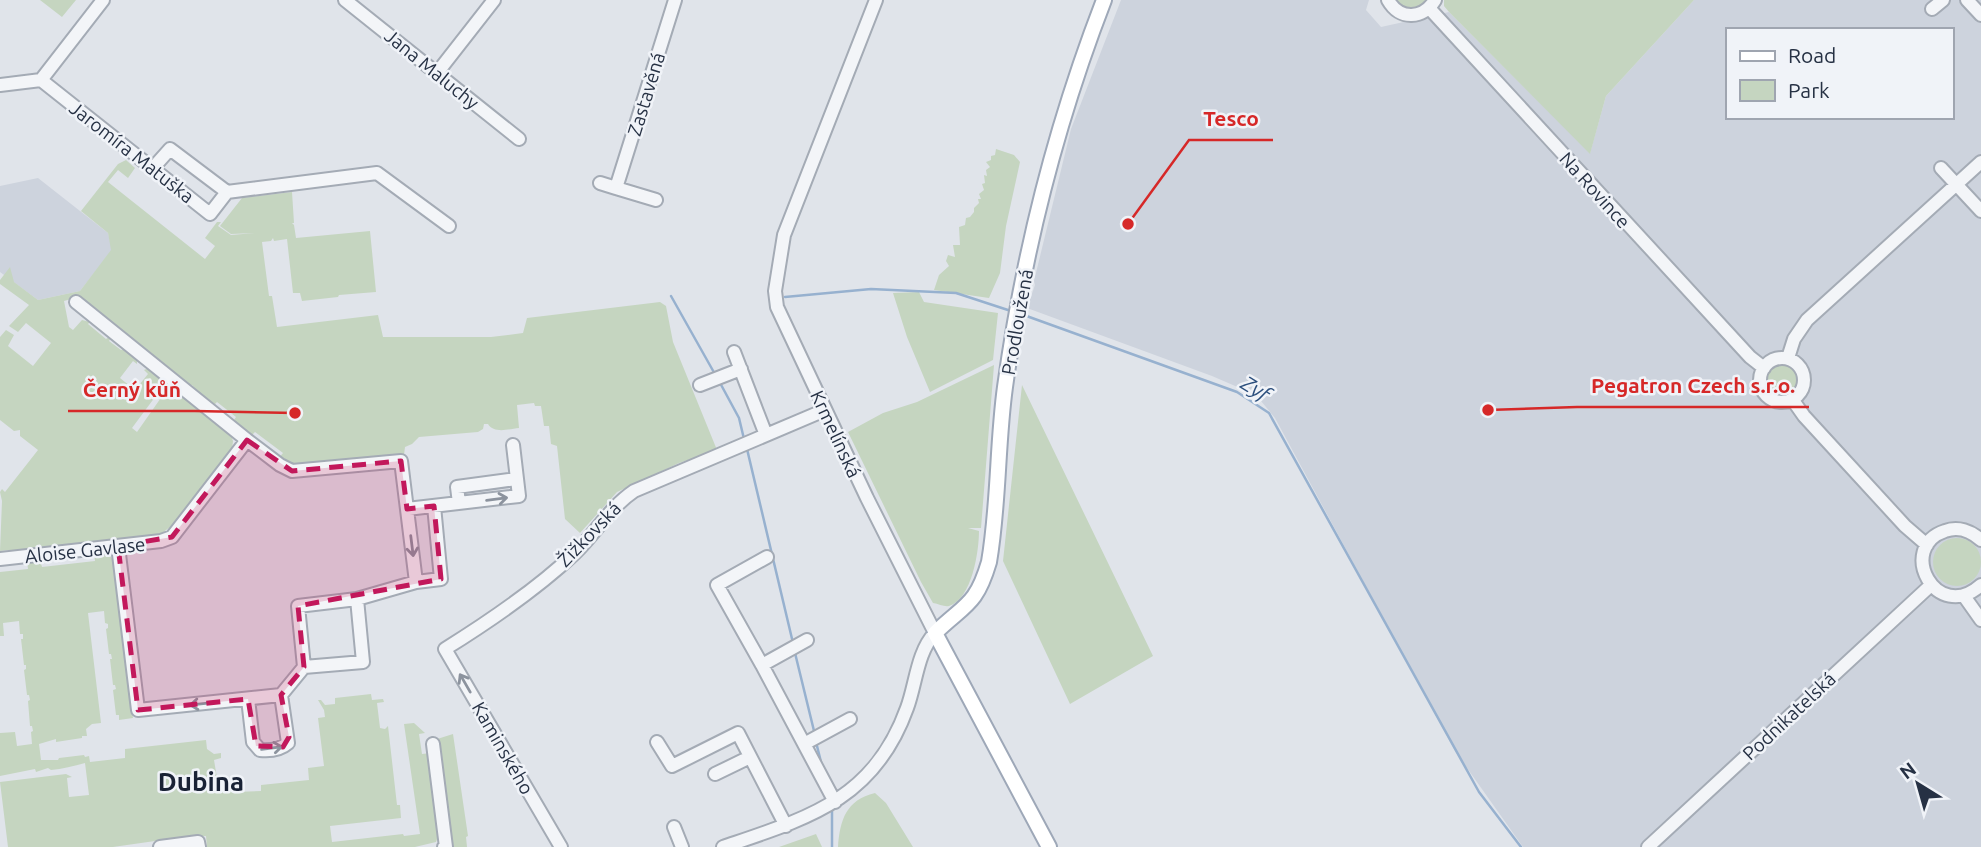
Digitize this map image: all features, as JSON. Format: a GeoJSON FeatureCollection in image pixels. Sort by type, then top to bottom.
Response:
{"type":"FeatureCollection","features":[{"type":"Feature","properties":{"kind":"main road","name":"Prodloužená"},"geometry":{"type":"LineString","coordinates":[[935,633],[970,604],[980,588],[989,562],[1004,391],[1020,298],[1058,135],[1104,0]]}},
{"type":"Feature","properties":{"kind":"main road","name":"Krmelínská"},"geometry":{"type":"LineString","coordinates":[[935,633],[1049,847]]}},
{"type":"Feature","properties":{"kind":"street"},"geometry":{"type":"LineString","coordinates":[[0,85],[41,80],[103,0]]}},
{"type":"Feature","properties":{"kind":"street","name":"Jana Maluchy"},"geometry":{"type":"LineString","coordinates":[[345,0],[519,139]]}},
{"type":"Feature","properties":{"kind":"street"},"geometry":{"type":"LineString","coordinates":[[437,73],[494,0]]}},
{"type":"Feature","properties":{"kind":"street","name":"Zastavěná"},"geometry":{"type":"LineString","coordinates":[[617,188],[675,0]]}},
{"type":"Feature","properties":{"kind":"street","name":"Krmelínská"},"geometry":{"type":"LineString","coordinates":[[876,0],[783,235],[775,290],[777,307],[825,410],[935,633]]}},
{"type":"Feature","properties":{"kind":"street","name":"Na Rovince"},"geometry":{"type":"LineString","coordinates":[[1388,0],[1393,8],[1404,15],[1418,15],[1432,4],[1671,273],[1750,357],[1764,368]]}},
{"type":"Feature","properties":{"kind":"street"},"geometry":{"type":"LineString","coordinates":[[1932,9],[1943,0]]}},
{"type":"Feature","properties":{"kind":"street"},"geometry":{"type":"LineString","coordinates":[[1967,0],[1981,15]]}},
{"type":"Feature","properties":{"kind":"street","name":"Jaromíra Matuška"},"geometry":{"type":"LineString","coordinates":[[41,80],[210,214],[227,192],[377,173],[449,226]]}},
{"type":"Feature","properties":{"kind":"street"},"geometry":{"type":"LineString","coordinates":[[153,168],[170,149],[227,192]]}},
{"type":"Feature","properties":{"kind":"street"},"geometry":{"type":"LineString","coordinates":[[1788,358],[1794,339],[1808,320],[1981,162]]}},
{"type":"Feature","properties":{"kind":"street"},"geometry":{"type":"LineString","coordinates":[[1941,168],[1981,212]]}},
{"type":"Feature","properties":{"kind":"street"},"geometry":{"type":"LineString","coordinates":[[600,183],[656,200]]}},
{"type":"Feature","properties":{"kind":"street"},"geometry":{"type":"LineString","coordinates":[[76,302],[279,465],[292,471],[401,461],[416,582]]}},
{"type":"Feature","properties":{"kind":"street"},"geometry":{"type":"LineString","coordinates":[[734,352],[766,435]]}},
{"type":"Feature","properties":{"kind":"street"},"geometry":{"type":"LineString","coordinates":[[1788,358],[1799,365],[1804,376],[1802,390],[1792,399],[1778,401],[1766,394],[1760,381],[1764,368],[1774,359],[1788,358]]}},
{"type":"Feature","properties":{"kind":"street"},"geometry":{"type":"LineString","coordinates":[[700,385],[741,369]]}},
{"type":"Feature","properties":{"kind":"street"},"geometry":{"type":"LineString","coordinates":[[1792,399],[1804,416],[1905,526],[1927,545]]}},
{"type":"Feature","properties":{"kind":"street","name":"Žižkovská"},"geometry":{"type":"LineString","coordinates":[[445,649],[488,622],[544,579],[576,551],[617,502],[634,491],[825,410]]}},
{"type":"Feature","properties":{"kind":"street","name":"Aloise Gavlase"},"geometry":{"type":"LineString","coordinates":[[0,559],[161,541],[172,537],[247,440]]}},
{"type":"Feature","properties":{"kind":"street"},"geometry":{"type":"LineString","coordinates":[[407,509],[519,496],[513,445]]}},
{"type":"Feature","properties":{"kind":"street"},"geometry":{"type":"LineString","coordinates":[[118,546],[138,710],[281,695],[304,667],[298,606],[357,599],[416,582],[441,579],[434,506]]}},
{"type":"Feature","properties":{"kind":"street"},"geometry":{"type":"LineString","coordinates":[[1981,540],[1969,532],[1955,529],[1939,533],[1927,545],[1922,565],[1930,585],[1946,595],[1964,596],[1981,585]]}},
{"type":"Feature","properties":{"kind":"street"},"geometry":{"type":"LineString","coordinates":[[766,557],[718,584],[835,802]]}},
{"type":"Feature","properties":{"kind":"street","name":"Podnikatelská"},"geometry":{"type":"LineString","coordinates":[[1648,847],[1930,585]]}},
{"type":"Feature","properties":{"kind":"street"},"geometry":{"type":"LineString","coordinates":[[1964,596],[1981,620]]}},
{"type":"Feature","properties":{"kind":"street"},"geometry":{"type":"LineString","coordinates":[[304,667],[363,662],[357,599]]}},
{"type":"Feature","properties":{"kind":"street"},"geometry":{"type":"LineString","coordinates":[[723,847],[786,826],[835,802],[867,775],[889,747],[908,708],[924,650],[935,633]]}},
{"type":"Feature","properties":{"kind":"street"},"geometry":{"type":"LineString","coordinates":[[762,665],[807,640]]}},
{"type":"Feature","properties":{"kind":"street","name":"Kaminského"},"geometry":{"type":"LineString","coordinates":[[445,649],[561,847]]}},
{"type":"Feature","properties":{"kind":"street"},"geometry":{"type":"LineString","coordinates":[[248,699],[253,742],[260,750],[265,751],[279,749],[288,743],[281,695]]}},
{"type":"Feature","properties":{"kind":"street"},"geometry":{"type":"LineString","coordinates":[[804,744],[850,719]]}},
{"type":"Feature","properties":{"kind":"street"},"geometry":{"type":"LineString","coordinates":[[657,742],[674,772],[738,733],[786,826]]}},
{"type":"Feature","properties":{"kind":"street"},"geometry":{"type":"LineString","coordinates":[[433,744],[444,847]]}},
{"type":"Feature","properties":{"kind":"street"},"geometry":{"type":"LineString","coordinates":[[715,774],[750,757]]}},
{"type":"Feature","properties":{"kind":"street"},"geometry":{"type":"LineString","coordinates":[[674,827],[682,847]]}},
{"type":"Feature","properties":{"kind":"street"},"geometry":{"type":"LineString","coordinates":[[160,847],[198,842],[199,847]]}},
{"type":"Feature","properties":{"kind":"highlighted area"},"geometry":{"type":"Polygon","coordinates":[[[247,440],[292,471],[401,461],[407,509],[434,506],[441,579],[298,606],[304,667],[281,695],[289,737],[283,747],[256,746],[248,699],[138,710],[118,546],[172,537],[247,440]]]}},
{"type":"Feature","properties":{"kind":"shaded area"},"geometry":{"type":"Polygon","coordinates":[[[1121,0],[1369,0],[1366,10],[1381,27],[1449,12],[1590,153],[1606,96],[1694,0],[1981,0],[1981,847],[1523,847],[1455,751],[1275,418],[1256,395],[1212,376],[1027,308],[1071,129],[1121,0]]]}},
{"type":"Feature","properties":{"kind":"shaded area"},"geometry":{"type":"Polygon","coordinates":[[[38,178],[108,233],[112,250],[80,291],[38,300],[0,272],[0,186],[38,178]]]}},
{"type":"Feature","properties":{"kind":"green space"},"geometry":{"type":"Polygon","coordinates":[[[40,0],[76,0],[62,17],[40,0]]]}},
{"type":"Feature","properties":{"kind":"green space"},"geometry":{"type":"Polygon","coordinates":[[[1396,0],[1428,0],[1412,9],[1403,7],[1396,0]]]}},
{"type":"Feature","properties":{"kind":"green space"},"geometry":{"type":"Polygon","coordinates":[[[1444,0],[1694,0],[1606,96],[1590,154],[1449,12],[1444,6],[1444,0]]]}},
{"type":"Feature","properties":{"kind":"green space"},"geometry":{"type":"Polygon","coordinates":[[[996,149],[1014,155],[1020,162],[1006,226],[1000,273],[989,298],[934,290],[939,275],[949,266],[946,261],[948,255],[955,257],[953,245],[960,245],[959,227],[965,225],[966,218],[974,212],[979,203],[978,199],[981,199],[979,194],[984,190],[984,175],[987,176],[986,170],[990,167],[986,162],[995,155],[996,149]]]}},
{"type":"Feature","properties":{"kind":"green space"},"geometry":{"type":"Polygon","coordinates":[[[126,160],[135,168],[128,178],[118,170],[108,182],[205,259],[215,246],[205,238],[217,222],[221,222],[218,226],[231,235],[255,233],[231,234],[220,226],[242,198],[292,192],[292,223],[296,238],[370,231],[376,292],[302,301],[300,293],[293,293],[287,239],[274,241],[273,238],[271,241],[262,242],[269,296],[272,296],[277,327],[378,315],[383,337],[491,337],[523,333],[527,318],[660,302],[666,306],[673,342],[717,450],[679,463],[617,492],[580,533],[565,519],[557,446],[551,444],[549,426],[544,426],[541,406],[535,406],[534,403],[517,405],[519,428],[498,430],[484,424],[483,429],[478,432],[419,437],[405,447],[404,455],[309,467],[293,466],[278,459],[283,453],[255,432],[250,437],[232,423],[236,417],[217,402],[212,407],[192,385],[188,388],[88,302],[84,306],[71,299],[64,301],[69,327],[73,330],[82,320],[90,322],[88,324],[106,339],[111,338],[109,341],[137,359],[137,364],[133,361],[120,378],[135,390],[148,374],[144,370],[146,369],[161,378],[161,389],[132,428],[137,432],[165,392],[174,389],[230,433],[232,449],[175,523],[161,534],[10,553],[9,550],[0,551],[0,492],[2,489],[5,492],[38,450],[20,436],[20,430],[14,431],[0,420],[0,337],[6,330],[14,335],[8,346],[33,366],[51,343],[26,323],[18,332],[9,326],[29,305],[0,284],[0,280],[10,267],[14,282],[38,300],[80,291],[111,250],[108,233],[81,211],[118,164],[126,160]]]}},
{"type":"Feature","properties":{"kind":"green space"},"geometry":{"type":"Polygon","coordinates":[[[919,292],[924,302],[998,313],[993,360],[930,392],[907,337],[893,293],[919,292]]]}},
{"type":"Feature","properties":{"kind":"green space"},"geometry":{"type":"Polygon","coordinates":[[[994,365],[981,528],[968,528],[979,531],[976,562],[969,584],[957,602],[943,606],[933,603],[921,582],[848,432],[883,413],[917,402],[994,365]]]}},
{"type":"Feature","properties":{"kind":"green space"},"geometry":{"type":"Polygon","coordinates":[[[1782,365],[1793,369],[1797,380],[1793,391],[1782,395],[1771,391],[1767,380],[1771,369],[1782,365]]]}},
{"type":"Feature","properties":{"kind":"green space"},"geometry":{"type":"Polygon","coordinates":[[[1022,385],[1153,656],[1070,704],[1003,561],[1022,385]]]}},
{"type":"Feature","properties":{"kind":"green space"},"geometry":{"type":"Polygon","coordinates":[[[1957,538],[1974,545],[1981,562],[1974,579],[1957,586],[1940,579],[1933,562],[1940,545],[1957,538]]]}},
{"type":"Feature","properties":{"kind":"green space"},"geometry":{"type":"Polygon","coordinates":[[[94,553],[107,554],[115,564],[133,718],[119,720],[119,715],[116,715],[113,690],[116,689],[113,685],[112,659],[106,629],[108,624],[105,623],[104,611],[88,613],[101,723],[92,724],[86,729],[87,736],[82,738],[56,742],[56,739],[39,744],[41,760],[84,755],[89,756],[90,762],[125,758],[125,749],[206,740],[207,749],[214,754],[221,753],[221,758],[214,760],[217,778],[234,792],[261,791],[261,785],[309,780],[308,768],[324,766],[318,718],[325,717],[318,700],[325,705],[335,704],[335,698],[371,694],[372,700],[383,699],[384,702],[377,703],[380,728],[385,729],[388,726],[397,805],[400,805],[401,818],[330,826],[332,842],[420,834],[404,724],[414,723],[425,733],[419,734],[422,754],[431,753],[439,834],[436,842],[415,847],[207,847],[206,836],[197,835],[113,847],[8,847],[0,782],[66,774],[72,777],[67,778],[69,797],[89,795],[85,763],[0,776],[0,733],[15,732],[17,746],[32,744],[33,731],[30,726],[30,700],[27,695],[24,670],[26,665],[21,639],[23,634],[20,634],[19,621],[3,623],[4,636],[0,636],[0,572],[28,569],[27,561],[40,560],[42,567],[95,561],[94,553]]]}},
{"type":"Feature","properties":{"kind":"green space"},"geometry":{"type":"Polygon","coordinates":[[[453,734],[468,836],[467,847],[450,847],[434,740],[453,734]]]}},
{"type":"Feature","properties":{"kind":"green space"},"geometry":{"type":"Polygon","coordinates":[[[875,793],[886,803],[913,847],[838,847],[846,813],[857,801],[875,793]]]}},
{"type":"Feature","properties":{"kind":"green space"},"geometry":{"type":"Polygon","coordinates":[[[816,834],[822,847],[779,847],[816,834]]]}},
{"type":"Feature","properties":{"kind":"waterway","name":"Zyf"},"geometry":{"type":"LineString","coordinates":[[785,297],[871,289],[956,293],[1011,311]]}},
{"type":"Feature","properties":{"kind":"waterway"},"geometry":{"type":"LineString","coordinates":[[671,296],[716,376]]}},
{"type":"Feature","properties":{"kind":"waterway","name":"Zyf"},"geometry":{"type":"LineString","coordinates":[[1021,314],[1237,392],[1269,413],[1479,792],[1521,847]]}},
{"type":"Feature","properties":{"kind":"waterway"},"geometry":{"type":"LineString","coordinates":[[719,381],[739,418],[744,439]]}},
{"type":"Feature","properties":{"kind":"waterway"},"geometry":{"type":"LineString","coordinates":[[747,449],[793,643]]}},
{"type":"Feature","properties":{"kind":"waterway"},"geometry":{"type":"LineString","coordinates":[[795,653],[815,735]]}},
{"type":"Feature","properties":{"kind":"waterway"},"geometry":{"type":"LineString","coordinates":[[816,742],[822,766]]}},
{"type":"Feature","properties":{"kind":"waterway"},"geometry":{"type":"LineString","coordinates":[[832,806],[832,847]]}},
{"type":"Feature","properties":{"kind":"place","name":"Tesco"},"geometry":{"type":"Point","coordinates":[1128,224]}},
{"type":"Feature","properties":{"kind":"place","name":"Pegatron Czech s.r.o."},"geometry":{"type":"Point","coordinates":[1488,410]}},
{"type":"Feature","properties":{"kind":"place","name":"Černý kůň"},"geometry":{"type":"Point","coordinates":[295,413]}},
{"type":"Feature","properties":{"kind":"district","name":"Dubina"},"geometry":{"type":"Point","coordinates":[201,781]}}]}
